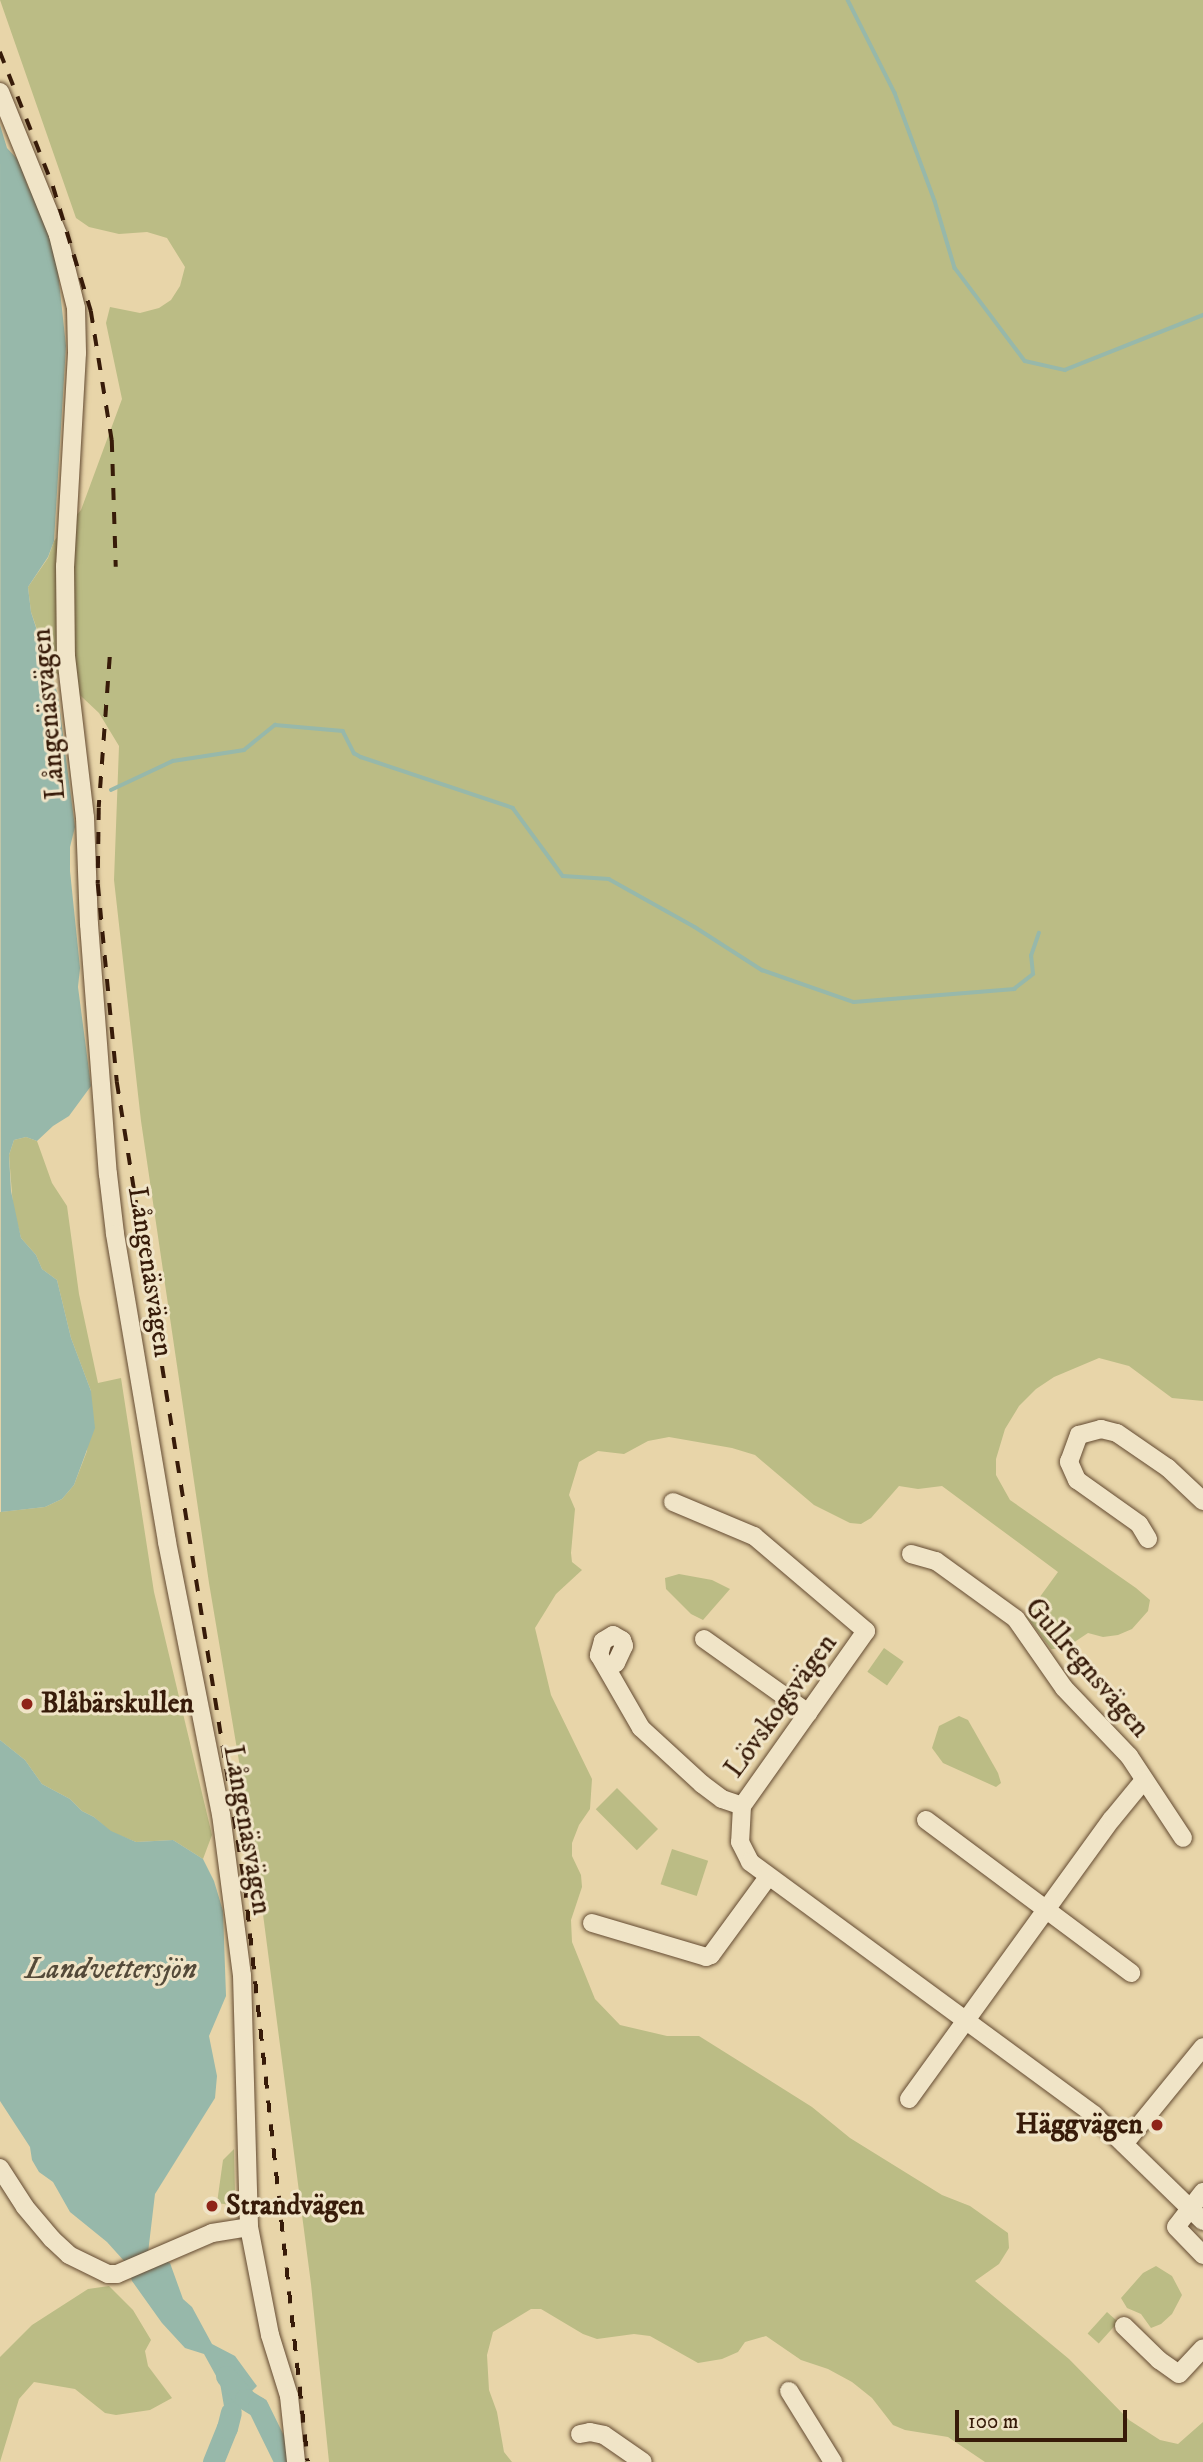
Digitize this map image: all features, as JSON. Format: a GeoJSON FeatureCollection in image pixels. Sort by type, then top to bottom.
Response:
{"type":"FeatureCollection","features":[{"type":"Feature","properties":{"kind":"street","name":"Långenäsvägen"},"geometry":{"type":"LineString","coordinates":[[0,92],[58,235],[76,308],[78,353],[65,566],[66,656],[85,817],[89,924],[108,1174],[115,1234],[155,1476],[221,1814],[238,1936],[245,2015],[245,2138],[249,2227],[271,2335],[289,2396],[296,2462]]}},
{"type":"Feature","properties":{"kind":"street"},"geometry":{"type":"LineString","coordinates":[[1148,1539],[1139,1524],[1077,1480],[1069,1462],[1079,1435],[1101,1429],[1116,1433],[1168,1468],[1203,1501]]}},
{"type":"Feature","properties":{"kind":"street","name":"Lövskogsvägen"},"geometry":{"type":"LineString","coordinates":[[673,1502],[754,1536],[866,1631],[742,1806],[739,1825],[743,1850],[750,1862],[966,2018],[1094,2115],[1196,2215]]}},
{"type":"Feature","properties":{"kind":"street","name":"Gullregnsvägen"},"geometry":{"type":"LineString","coordinates":[[912,1554],[936,1561],[1016,1619],[1064,1688],[1129,1756],[1183,1838]]}},
{"type":"Feature","properties":{"kind":"street"},"geometry":{"type":"LineString","coordinates":[[704,1639],[807,1713]]}},
{"type":"Feature","properties":{"kind":"street"},"geometry":{"type":"LineString","coordinates":[[609,1667],[617,1689],[642,1728],[702,1784],[722,1799],[742,1806]]}},
{"type":"Feature","properties":{"kind":"street","name":"Gullregnsvägen"},"geometry":{"type":"LineString","coordinates":[[966,2018],[1112,1819],[1144,1780]]}},
{"type":"Feature","properties":{"kind":"street"},"geometry":{"type":"LineString","coordinates":[[926,1820],[1131,1973]]}},
{"type":"Feature","properties":{"kind":"street"},"geometry":{"type":"LineString","coordinates":[[592,1923],[706,1957],[711,1955],[768,1877]]}},
{"type":"Feature","properties":{"kind":"street"},"geometry":{"type":"LineString","coordinates":[[909,2099],[966,2018]]}},
{"type":"Feature","properties":{"kind":"street"},"geometry":{"type":"LineString","coordinates":[[1124,2144],[1203,2047]]}},
{"type":"Feature","properties":{"kind":"street"},"geometry":{"type":"LineString","coordinates":[[0,2168],[25,2207],[69,2255],[108,2274],[127,2269],[212,2233],[249,2227]]}},
{"type":"Feature","properties":{"kind":"street"},"geometry":{"type":"LineString","coordinates":[[1203,2192],[1196,2215],[1176,2227],[1203,2255]]}},
{"type":"Feature","properties":{"kind":"street"},"geometry":{"type":"LineString","coordinates":[[1124,2326],[1159,2360],[1179,2374],[1203,2348]]}},
{"type":"Feature","properties":{"kind":"street"},"geometry":{"type":"LineString","coordinates":[[789,2391],[833,2462]]}},
{"type":"Feature","properties":{"kind":"street"},"geometry":{"type":"LineString","coordinates":[[580,2434],[590,2432],[604,2435],[643,2462]]}},
{"type":"Feature","properties":{"kind":"green space"},"geometry":{"type":"Polygon","coordinates":[[[0,0],[1203,0],[1203,1401],[1172,1398],[1129,1366],[1099,1358],[1054,1377],[1036,1389],[1019,1406],[1005,1429],[996,1459],[996,1475],[1010,1500],[1136,1588],[1150,1600],[1148,1611],[1132,1629],[1118,1635],[1103,1637],[1088,1633],[1064,1649],[1051,1649],[1026,1616],[1058,1572],[942,1486],[918,1489],[899,1486],[871,1518],[861,1524],[850,1523],[814,1505],[755,1455],[732,1448],[669,1437],[648,1441],[624,1454],[598,1451],[579,1462],[569,1495],[575,1509],[572,1562],[582,1570],[556,1594],[535,1628],[551,1695],[592,1779],[590,1809],[579,1825],[572,1843],[572,1856],[581,1875],[582,1887],[571,1920],[572,1942],[595,1999],[620,2025],[667,2036],[699,2036],[812,2107],[850,2138],[942,2195],[970,2206],[1008,2233],[1009,2248],[999,2264],[975,2281],[1069,2359],[1129,2420],[1160,2440],[1178,2444],[1203,2422],[1203,2462],[985,2462],[948,2437],[905,2430],[893,2425],[872,2398],[852,2382],[828,2369],[801,2360],[766,2336],[745,2342],[738,2352],[722,2359],[698,2363],[650,2336],[634,2334],[597,2339],[583,2334],[541,2309],[531,2309],[493,2332],[487,2355],[489,2390],[497,2412],[504,2452],[512,2462],[329,2462],[311,2284],[257,1868],[209,1583],[141,1121],[114,880],[119,746],[99,713],[50,667],[31,612],[28,587],[48,558],[54,541],[81,510],[122,399],[106,323],[110,307],[140,313],[159,308],[171,300],[180,286],[185,267],[167,238],[147,232],[119,234],[89,227],[76,218],[0,0]]]}},
{"type":"Feature","properties":{"kind":"green space"},"geometry":{"type":"Polygon","coordinates":[[[26,1137],[37,1141],[52,1183],[67,1206],[79,1294],[98,1383],[121,1378],[154,1592],[212,1835],[203,1859],[173,1840],[136,1842],[111,1832],[70,1799],[42,1784],[25,1760],[0,1740],[0,1512],[45,1507],[62,1499],[74,1485],[87,1451],[91,1391],[71,1338],[57,1280],[42,1269],[36,1255],[21,1238],[13,1207],[9,1155],[14,1140],[26,1137]]]}},
{"type":"Feature","properties":{"kind":"green space"},"geometry":{"type":"Polygon","coordinates":[[[679,1574],[712,1580],[730,1589],[703,1620],[691,1614],[666,1589],[665,1578],[679,1574]]]}},
{"type":"Feature","properties":{"kind":"green space"},"geometry":{"type":"Polygon","coordinates":[[[884,1648],[904,1662],[887,1686],[867,1672],[884,1648]]]}},
{"type":"Feature","properties":{"kind":"green space"},"geometry":{"type":"Polygon","coordinates":[[[959,1716],[968,1720],[998,1773],[1001,1783],[996,1787],[943,1763],[932,1748],[939,1726],[959,1716]]]}},
{"type":"Feature","properties":{"kind":"green space"},"geometry":{"type":"Polygon","coordinates":[[[617,1788],[658,1829],[637,1850],[596,1809],[617,1788]]]}},
{"type":"Feature","properties":{"kind":"green space"},"geometry":{"type":"Polygon","coordinates":[[[672,1849],[708,1861],[697,1896],[661,1884],[672,1849]]]}},
{"type":"Feature","properties":{"kind":"green space"},"geometry":{"type":"Polygon","coordinates":[[[234,2149],[235,2195],[231,2205],[217,2203],[223,2160],[234,2149]]]}},
{"type":"Feature","properties":{"kind":"green space"},"geometry":{"type":"Polygon","coordinates":[[[1156,2266],[1172,2276],[1182,2295],[1172,2314],[1161,2324],[1151,2328],[1141,2314],[1127,2308],[1121,2298],[1143,2273],[1156,2266]]]}},
{"type":"Feature","properties":{"kind":"green space"},"geometry":{"type":"Polygon","coordinates":[[[109,2286],[133,2310],[151,2340],[145,2351],[148,2366],[172,2398],[150,2410],[116,2415],[105,2413],[75,2389],[34,2382],[19,2399],[0,2462],[0,2357],[32,2325],[88,2289],[109,2286]]]}},
{"type":"Feature","properties":{"kind":"green space"},"geometry":{"type":"Polygon","coordinates":[[[1107,2312],[1118,2322],[1099,2344],[1088,2334],[1107,2312]]]}},
{"type":"Feature","properties":{"kind":"water"},"geometry":{"type":"Polygon","coordinates":[[[0,125],[7,148],[19,161],[28,187],[42,209],[57,263],[66,346],[54,541],[48,557],[28,587],[31,612],[58,695],[75,827],[70,847],[70,871],[80,968],[78,987],[91,1086],[69,1116],[37,1141],[26,1137],[14,1140],[9,1155],[11,1191],[21,1238],[36,1255],[42,1269],[57,1280],[71,1338],[91,1391],[95,1428],[74,1485],[62,1499],[45,1507],[1,1512],[0,125]]]}},
{"type":"Feature","properties":{"kind":"water","name":"Landvettersjön"},"geometry":{"type":"Polygon","coordinates":[[[0,1740],[25,1760],[42,1784],[70,1799],[111,1831],[136,1842],[173,1840],[203,1859],[214,1881],[223,1911],[226,1996],[209,2036],[217,2076],[215,2098],[155,2194],[148,2253],[170,2263],[183,2299],[192,2307],[212,2344],[235,2356],[257,2386],[231,2412],[225,2412],[220,2383],[204,2354],[185,2348],[162,2323],[132,2281],[125,2262],[107,2242],[70,2212],[53,2182],[39,2172],[32,2160],[30,2147],[0,2101],[0,1740]]]}},
{"type":"Feature","properties":{"kind":"waterway"},"geometry":{"type":"LineString","coordinates":[[848,0],[895,93],[935,201],[955,268],[1025,361],[1065,370],[1203,315]]}},
{"type":"Feature","properties":{"kind":"waterway"},"geometry":{"type":"LineString","coordinates":[[111,790],[173,761],[244,750],[275,725],[343,731],[354,753],[361,757],[513,808],[563,876],[609,879],[695,927],[762,970],[854,1002],[1014,989],[1033,974],[1031,956],[1039,933]]}},
{"type":"Feature","properties":{"kind":"waterway"},"geometry":{"type":"LineString","coordinates":[[226,2376],[245,2399],[258,2407],[285,2462]]}},
{"type":"Feature","properties":{"kind":"waterway"},"geometry":{"type":"LineString","coordinates":[[213,2462],[231,2412]]}},
{"type":"Feature","properties":{"kind":"railway"},"geometry":{"type":"LineString","coordinates":[[0,52],[53,186],[91,311],[112,440],[116,567]]}},
{"type":"Feature","properties":{"kind":"railway"},"geometry":{"type":"LineString","coordinates":[[110,657],[99,808],[98,884],[117,1082],[245,1886],[308,2462]]}},
{"type":"Feature","properties":{"kind":"place","name":"Blåbärskullen"},"geometry":{"type":"Point","coordinates":[27,1704]}},
{"type":"Feature","properties":{"kind":"place","name":"Häggvägen"},"geometry":{"type":"Point","coordinates":[1157,2125]}},
{"type":"Feature","properties":{"kind":"place","name":"Strandvägen"},"geometry":{"type":"Point","coordinates":[212,2206]}}]}
